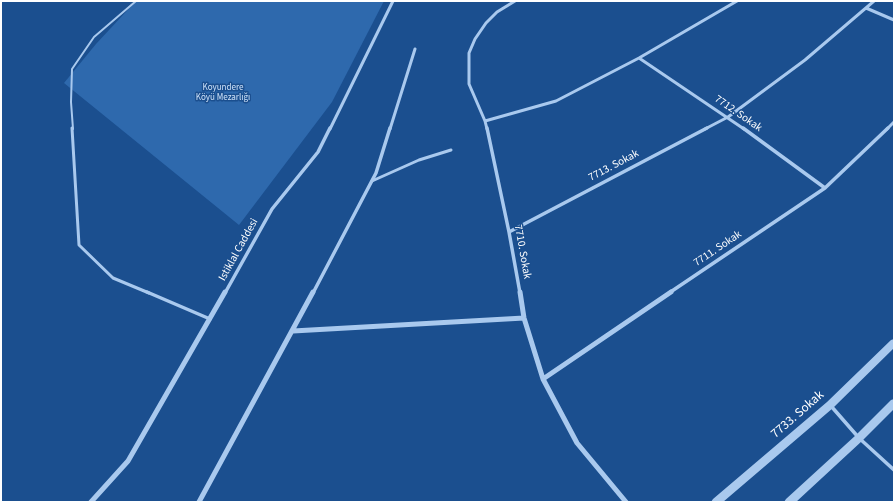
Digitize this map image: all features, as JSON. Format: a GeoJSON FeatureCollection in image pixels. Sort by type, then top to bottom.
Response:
{"type":"FeatureCollection","features":[{"type":"Feature","properties":{"kind":"street","name":"Istiklal Caddesi"},"geometry":{"type":"LineString","coordinates":[[91,502],[128,461],[272,209],[318,152],[393,1]]}},
{"type":"Feature","properties":{"kind":"street","name":"7710. Sokak"},"geometry":{"type":"LineString","coordinates":[[515,1],[508,4],[486,23],[475,39],[469,53],[469,84],[485,121],[509,232],[524,318],[543,379],[577,442],[626,502]]}},
{"type":"Feature","properties":{"kind":"street"},"geometry":{"type":"LineString","coordinates":[[485,121],[556,101],[639,58],[737,1]]}},
{"type":"Feature","properties":{"kind":"street","name":"7713. Sokak"},"geometry":{"type":"LineString","coordinates":[[509,232],[728,117],[805,60],[874,1]]}},
{"type":"Feature","properties":{"kind":"street"},"geometry":{"type":"LineString","coordinates":[[866,8],[894,20]]}},
{"type":"Feature","properties":{"kind":"street"},"geometry":{"type":"LineString","coordinates":[[199,502],[293,331],[376,173],[415,49]]}},
{"type":"Feature","properties":{"kind":"street","name":"7712. Sokak"},"geometry":{"type":"LineString","coordinates":[[639,58],[728,117],[825,188]]}},
{"type":"Feature","properties":{"kind":"street","name":"7711. Sokak"},"geometry":{"type":"LineString","coordinates":[[543,379],[825,188],[894,122]]}},
{"type":"Feature","properties":{"kind":"street"},"geometry":{"type":"LineString","coordinates":[[293,331],[524,318]]}},
{"type":"Feature","properties":{"kind":"street","name":"7733. Sokak"},"geometry":{"type":"LineString","coordinates":[[716,502],[830,405],[894,343]]}},
{"type":"Feature","properties":{"kind":"street"},"geometry":{"type":"LineString","coordinates":[[789,502],[859,438],[894,402]]}},
{"type":"Feature","properties":{"kind":"lane"},"geometry":{"type":"LineString","coordinates":[[136,1],[94,37],[72,69],[70,102],[79,245],[113,278],[210,319]]}},
{"type":"Feature","properties":{"kind":"lane"},"geometry":{"type":"LineString","coordinates":[[372,181],[419,160],[451,150]]}},
{"type":"Feature","properties":{"kind":"lane"},"geometry":{"type":"LineString","coordinates":[[830,405],[859,438],[894,470]]}},
{"type":"Feature","properties":{"kind":"green space","name":"Koyundere Köyü Mezarlığı"},"geometry":{"type":"Polygon","coordinates":[[[136,1],[384,1],[332,102],[239,225],[64,83],[96,44],[136,1]]]}}]}
